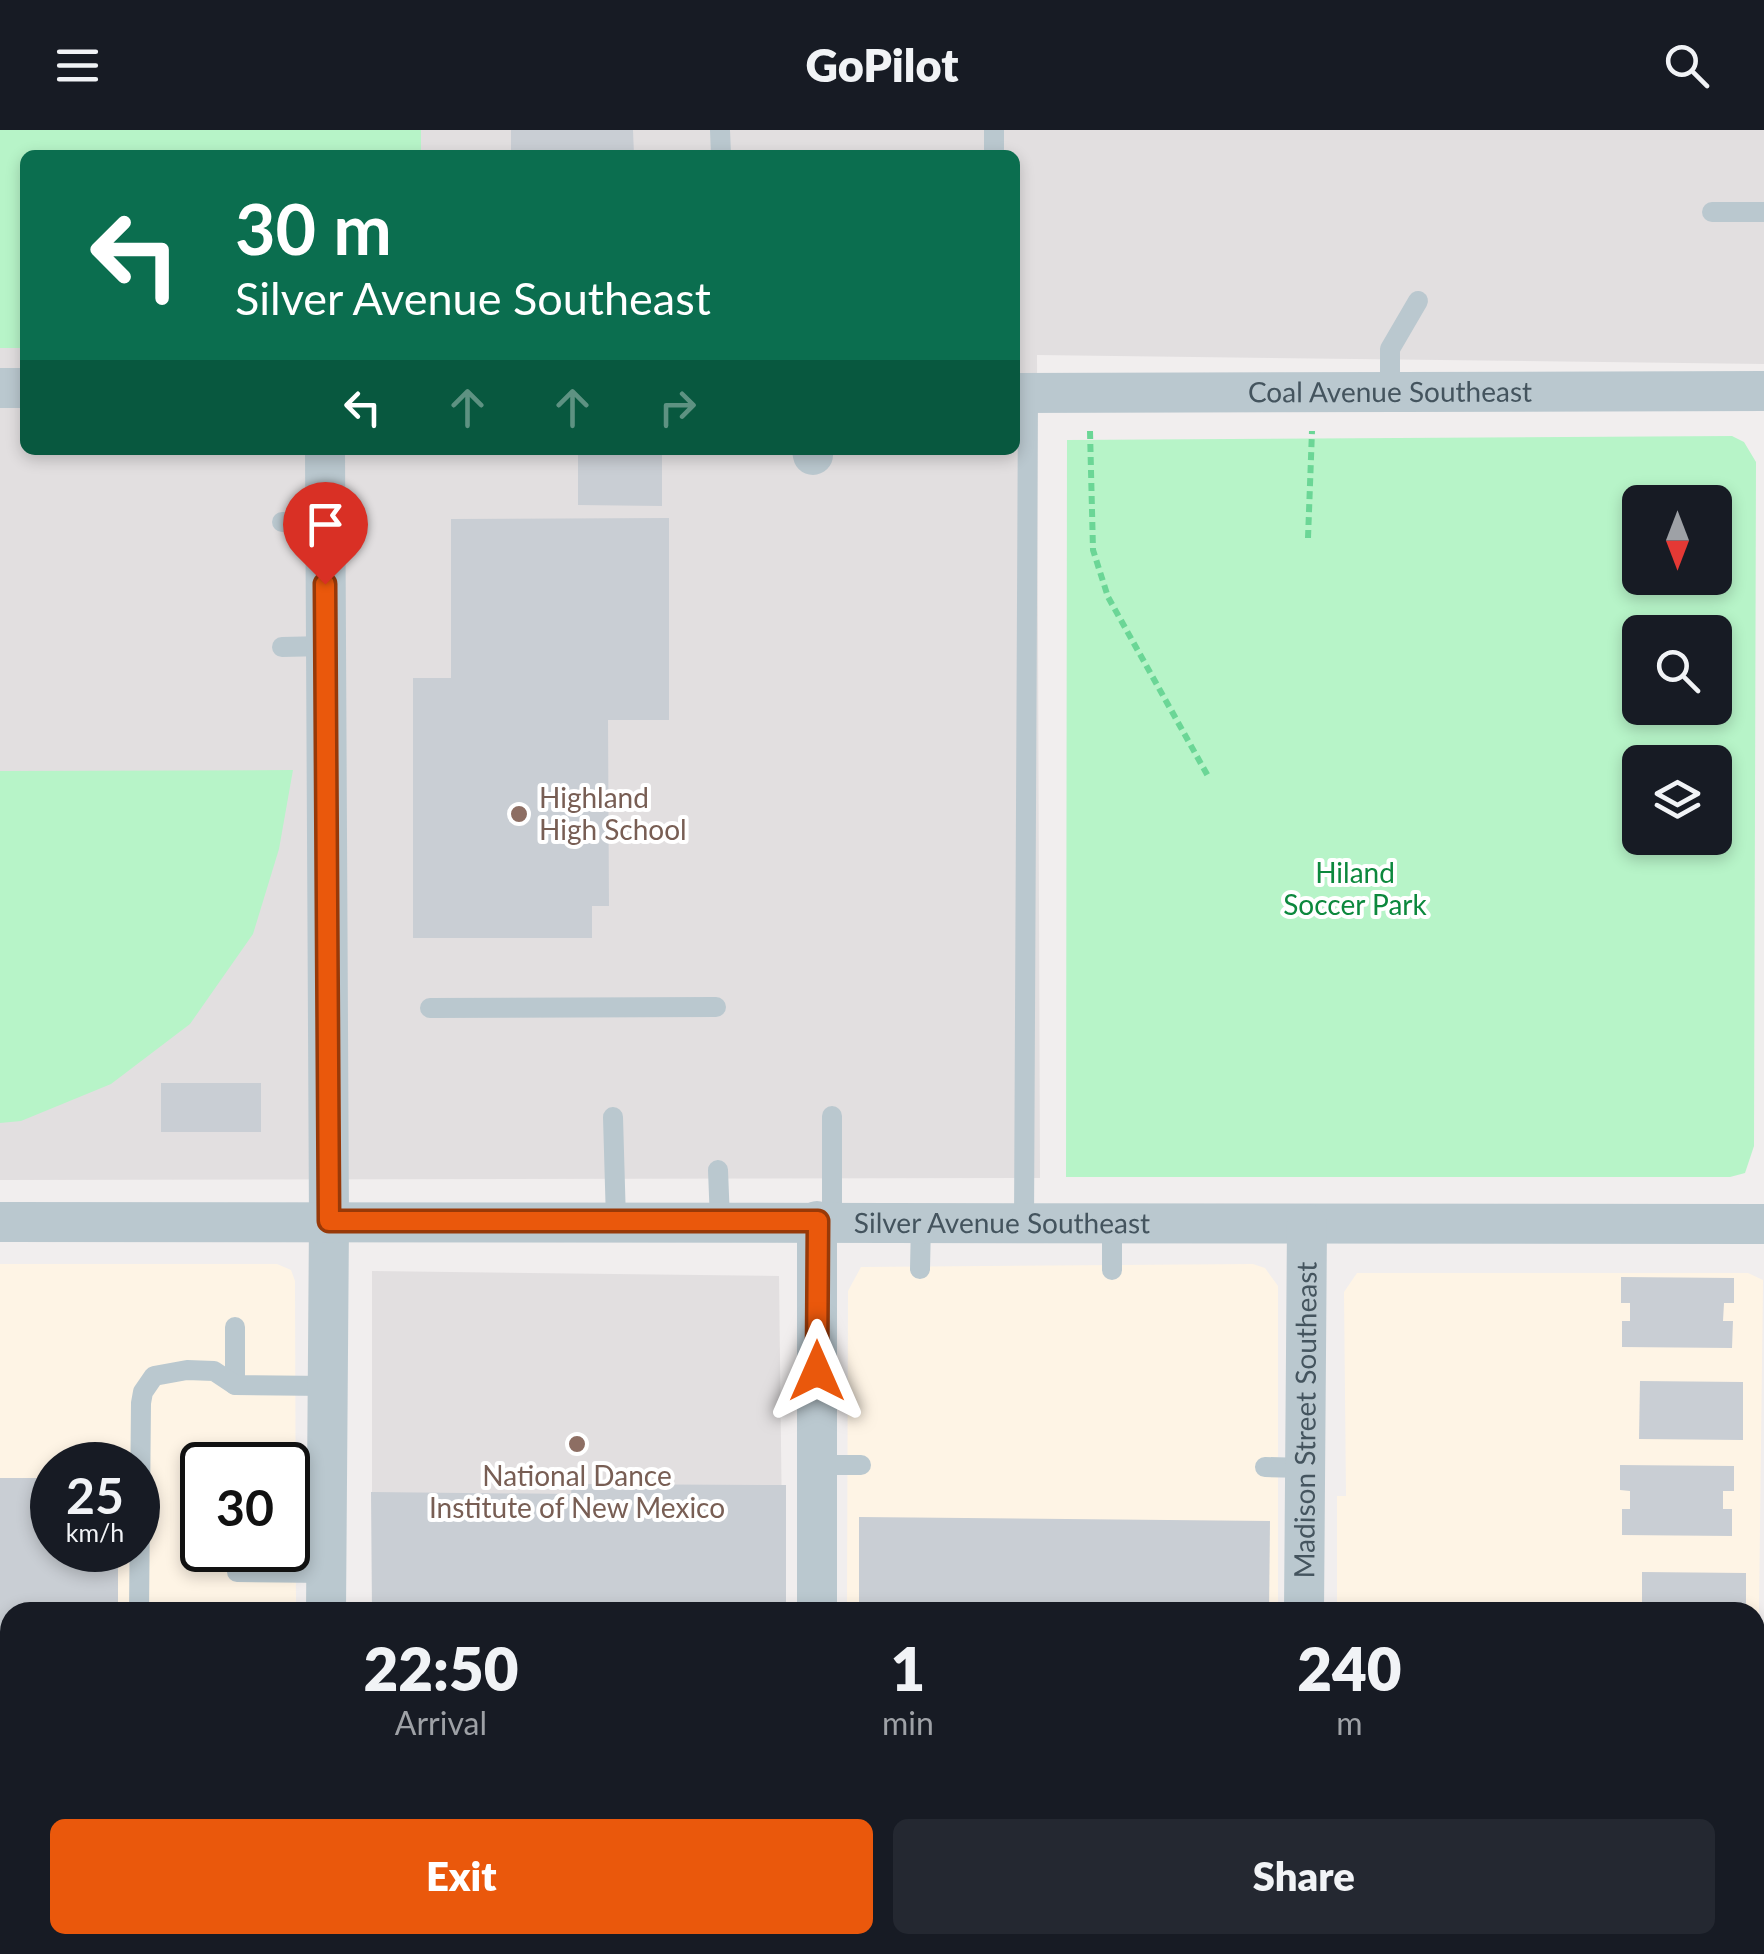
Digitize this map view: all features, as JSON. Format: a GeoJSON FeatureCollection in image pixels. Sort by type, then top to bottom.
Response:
{"type":"FeatureCollection","features":[{"type":"Feature","properties":{"kind":"street","name":"Coal Avenue Southeast"},"geometry":{"type":"LineString","coordinates":[[1022,393],[1764,391]]}},
{"type":"Feature","properties":{"kind":"street"},"geometry":{"type":"LineString","coordinates":[[325,455],[329,1221],[326,1593]]}},
{"type":"Feature","properties":{"kind":"street"},"geometry":{"type":"LineString","coordinates":[[817,1602],[825,1221]]}},
{"type":"Feature","properties":{"kind":"street","name":"Silver Avenue Southeast"},"geometry":{"type":"LineString","coordinates":[[0,1222],[1764,1224]]}},
{"type":"Feature","properties":{"kind":"street","name":"Madison Street Southeast"},"geometry":{"type":"LineString","coordinates":[[1304,1602],[1306,1224]]}},
{"type":"Feature","properties":{"kind":"lane"},"geometry":{"type":"LineString","coordinates":[[1712,212],[1764,212]]}},
{"type":"Feature","properties":{"kind":"lane"},"geometry":{"type":"LineString","coordinates":[[1390,392],[1390,349],[1418,301]]}},
{"type":"Feature","properties":{"kind":"lane"},"geometry":{"type":"LineString","coordinates":[[1022,393],[1024,1223]]}},
{"type":"Feature","properties":{"kind":"lane"},"geometry":{"type":"LineString","coordinates":[[282,522],[326,522]]}},
{"type":"Feature","properties":{"kind":"lane"},"geometry":{"type":"LineString","coordinates":[[282,647],[325,646]]}},
{"type":"Feature","properties":{"kind":"lane"},"geometry":{"type":"LineString","coordinates":[[430,1008],[716,1007]]}},
{"type":"Feature","properties":{"kind":"lane"},"geometry":{"type":"LineString","coordinates":[[825,1221],[832,1116]]}},
{"type":"Feature","properties":{"kind":"lane"},"geometry":{"type":"LineString","coordinates":[[613,1117],[616,1221]]}},
{"type":"Feature","properties":{"kind":"lane"},"geometry":{"type":"LineString","coordinates":[[718,1170],[720,1221]]}},
{"type":"Feature","properties":{"kind":"lane"},"geometry":{"type":"LineString","coordinates":[[920,1269],[921,1222]]}},
{"type":"Feature","properties":{"kind":"lane"},"geometry":{"type":"LineString","coordinates":[[1112,1223],[1112,1270]]}},
{"type":"Feature","properties":{"kind":"lane"},"geometry":{"type":"LineString","coordinates":[[234,1327],[234,1385]]}},
{"type":"Feature","properties":{"kind":"lane"},"geometry":{"type":"LineString","coordinates":[[138,1602],[142,1392],[154,1376],[187,1370],[214,1371],[234,1385],[328,1386]]}},
{"type":"Feature","properties":{"kind":"lane"},"geometry":{"type":"LineString","coordinates":[[817,1465],[861,1465]]}},
{"type":"Feature","properties":{"kind":"lane"},"geometry":{"type":"LineString","coordinates":[[1265,1467],[1305,1468]]}},
{"type":"Feature","properties":{"kind":"lane"},"geometry":{"type":"LineString","coordinates":[[238,1572],[326,1593]]}},
{"type":"Feature","properties":{"kind":"path"},"geometry":{"type":"LineString","coordinates":[[1308,538],[1312,431]]}},
{"type":"Feature","properties":{"kind":"path"},"geometry":{"type":"LineString","coordinates":[[1090,432],[1093,550],[1108,597],[1209,778]]}},
{"type":"Feature","properties":{"kind":"shaded area","name":"Highland High School"},"geometry":{"type":"Polygon","coordinates":[[[0,130],[1764,130],[1764,364],[1037,355],[1040,1178],[0,1180],[0,130]]]}},
{"type":"Feature","properties":{"kind":"shaded area"},"geometry":{"type":"Polygon","coordinates":[[[0,1264],[277,1264],[291,1270],[295,1281],[295,1442],[180,1442],[180,1572],[296,1572],[296,1602],[0,1602],[0,1264]]]}},
{"type":"Feature","properties":{"kind":"shaded area"},"geometry":{"type":"Polygon","coordinates":[[[1253,1264],[1265,1268],[1278,1286],[1278,1602],[847,1602],[848,1291],[861,1267],[1253,1264]]]}},
{"type":"Feature","properties":{"kind":"shaded area","name":"National Dance Institute of New Mexico"},"geometry":{"type":"Polygon","coordinates":[[[372,1271],[779,1276],[783,1602],[372,1602],[372,1271]]]}},
{"type":"Feature","properties":{"kind":"shaded area"},"geometry":{"type":"Polygon","coordinates":[[[1357,1273],[1748,1273],[1763,1280],[1759,1602],[1337,1602],[1337,1496],[1346,1496],[1344,1292],[1357,1273]]]}},
{"type":"Feature","properties":{"kind":"green space"},"geometry":{"type":"Polygon","coordinates":[[[0,130],[421,130],[421,150],[20,150],[20,348],[0,348],[0,130]]]}},
{"type":"Feature","properties":{"kind":"green space","name":"Hiland Soccer Park"},"geometry":{"type":"Polygon","coordinates":[[[1732,436],[1744,442],[1756,462],[1754,1146],[1745,1173],[1730,1177],[1066,1177],[1067,440],[1732,436]]]}},
{"type":"Feature","properties":{"kind":"green space"},"geometry":{"type":"Polygon","coordinates":[[[293,770],[279,849],[253,934],[190,1024],[111,1084],[21,1121],[0,1123],[0,771],[293,770]]]}},
{"type":"Feature","properties":{"kind":"building"},"geometry":{"type":"Polygon","coordinates":[[[511,130],[633,130],[634,150],[511,150],[511,130]]]}},
{"type":"Feature","properties":{"kind":"building"},"geometry":{"type":"Polygon","coordinates":[[[578,455],[662,455],[662,506],[578,505],[578,455]]]}},
{"type":"Feature","properties":{"kind":"building"},"geometry":{"type":"Polygon","coordinates":[[[669,518],[669,720],[608,720],[609,906],[592,906],[592,938],[413,938],[413,678],[451,678],[451,519],[669,518]]]}},
{"type":"Feature","properties":{"kind":"building"},"geometry":{"type":"Polygon","coordinates":[[[161,1083],[261,1083],[261,1132],[161,1132],[161,1083]]]}},
{"type":"Feature","properties":{"kind":"building"},"geometry":{"type":"Polygon","coordinates":[[[1621,1277],[1734,1278],[1734,1303],[1724,1303],[1723,1321],[1733,1321],[1732,1348],[1622,1347],[1622,1321],[1630,1321],[1630,1303],[1621,1303],[1621,1277]]]}},
{"type":"Feature","properties":{"kind":"building"},"geometry":{"type":"Polygon","coordinates":[[[1640,1381],[1743,1382],[1743,1440],[1639,1439],[1640,1381]]]}},
{"type":"Feature","properties":{"kind":"building"},"geometry":{"type":"Polygon","coordinates":[[[1620,1465],[1734,1466],[1734,1491],[1723,1491],[1723,1509],[1732,1509],[1732,1536],[1622,1535],[1622,1509],[1630,1509],[1630,1491],[1620,1490],[1620,1465]]]}},
{"type":"Feature","properties":{"kind":"building"},"geometry":{"type":"Polygon","coordinates":[[[0,1478],[30,1478],[30,1572],[118,1572],[118,1602],[0,1602],[0,1478]]]}},
{"type":"Feature","properties":{"kind":"building"},"geometry":{"type":"Polygon","coordinates":[[[572,1484],[786,1485],[786,1602],[372,1602],[371,1492],[571,1494],[572,1484]]]}},
{"type":"Feature","properties":{"kind":"building"},"geometry":{"type":"Polygon","coordinates":[[[859,1517],[1270,1521],[1269,1602],[859,1602],[859,1517]]]}},
{"type":"Feature","properties":{"kind":"building"},"geometry":{"type":"Polygon","coordinates":[[[1642,1572],[1746,1573],[1746,1602],[1642,1602],[1642,1572]]]}},
{"type":"Feature","properties":{"kind":"place","name":"Highland High School"},"geometry":{"type":"Point","coordinates":[519,814]}},
{"type":"Feature","properties":{"kind":"place","name":"National Dance Institute of New Mexico"},"geometry":{"type":"Point","coordinates":[577,1444]}},
{"type":"Feature","properties":{"kind":"route"},"geometry":{"type":"LineString","coordinates":[[325,584],[329,1221],[818,1221],[817,1371]]}}]}
